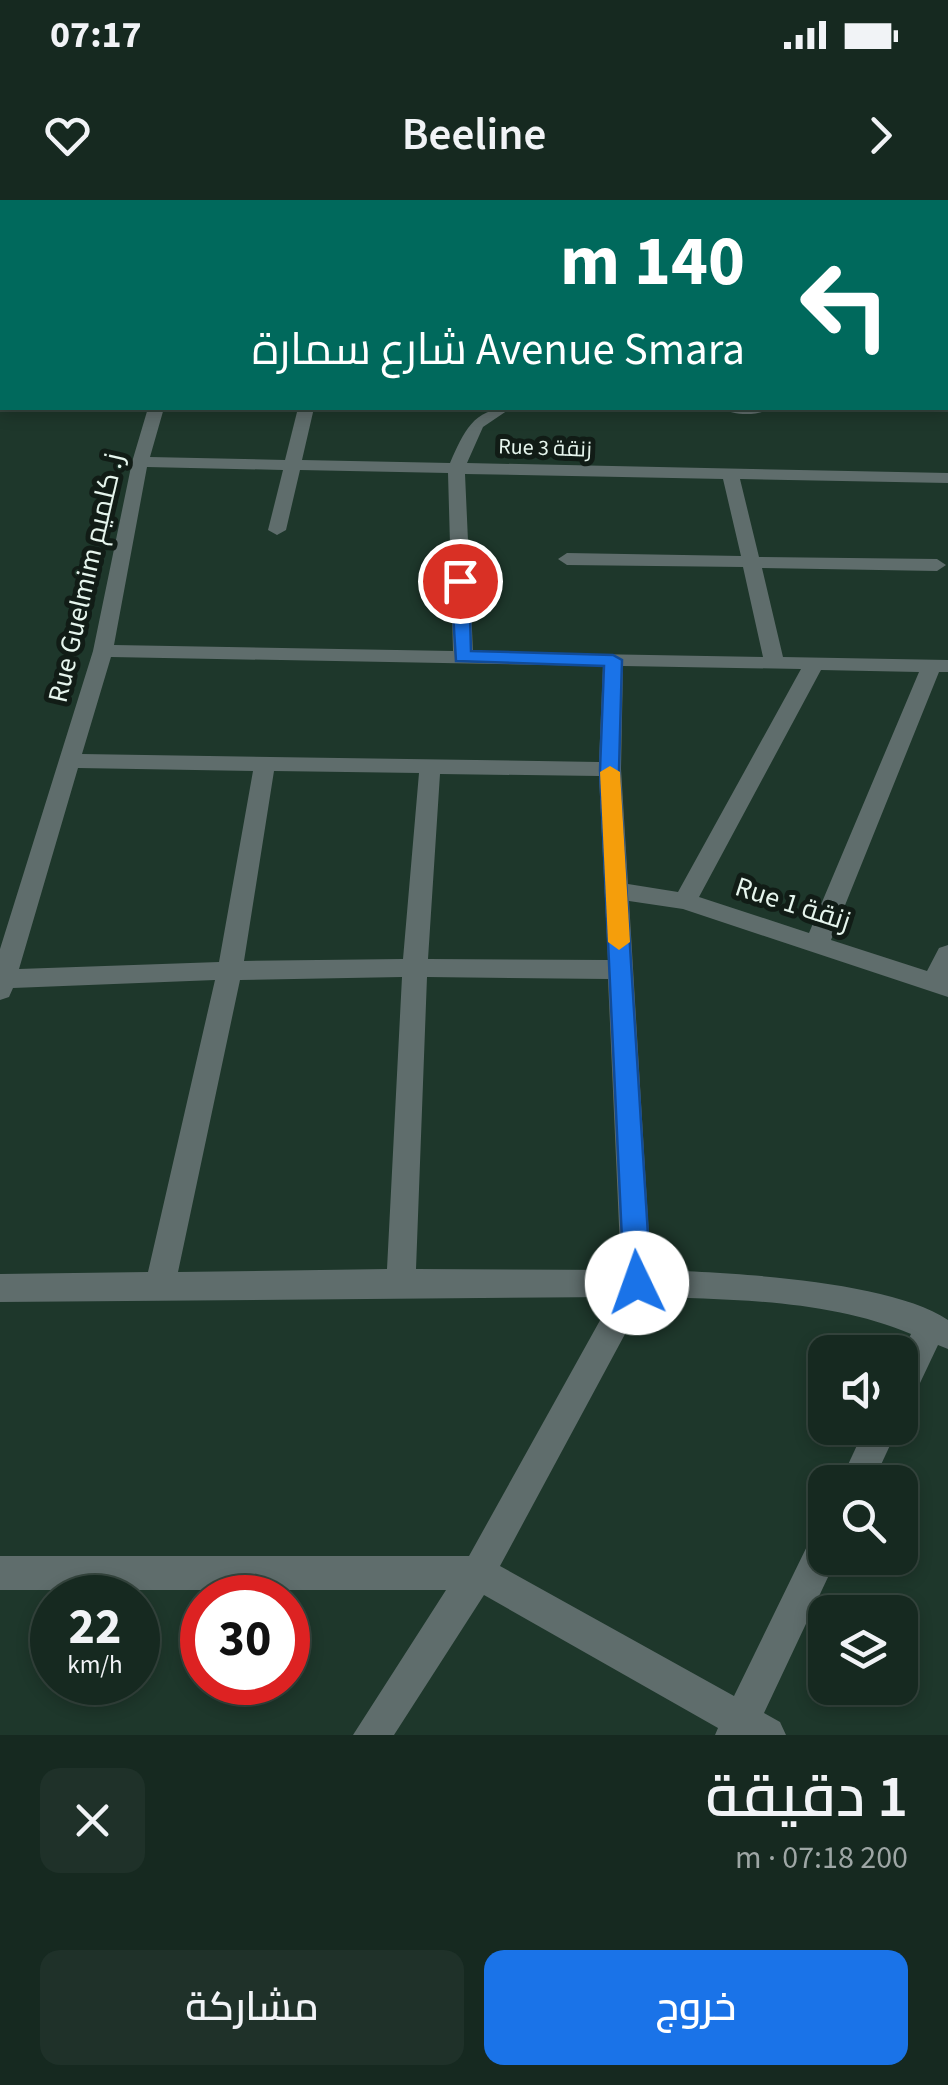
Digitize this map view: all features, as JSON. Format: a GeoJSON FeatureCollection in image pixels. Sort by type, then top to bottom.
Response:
{"type":"FeatureCollection","features":[{"type":"Feature","properties":{"kind":"street","name":"Rue Guelmim ز. كلميم"},"geometry":{"type":"LineString","coordinates":[[2,984],[103,651],[140,462],[155,410]]}},
{"type":"Feature","properties":{"kind":"street"},"geometry":{"type":"LineString","coordinates":[[277,530],[306,410]]}},
{"type":"Feature","properties":{"kind":"street"},"geometry":{"type":"LineString","coordinates":[[462,657],[456,468],[476,424],[500,410]]}},
{"type":"Feature","properties":{"kind":"street","name":"Rue 3 زنقة"},"geometry":{"type":"LineString","coordinates":[[140,462],[948,478]]}},
{"type":"Feature","properties":{"kind":"street"},"geometry":{"type":"LineString","coordinates":[[731,476],[774,664]]}},
{"type":"Feature","properties":{"kind":"street"},"geometry":{"type":"LineString","coordinates":[[567,559],[936,565]]}},
{"type":"Feature","properties":{"kind":"street"},"geometry":{"type":"LineString","coordinates":[[103,651],[939,666],[817,944]]}},
{"type":"Feature","properties":{"kind":"street"},"geometry":{"type":"LineString","coordinates":[[372,1735],[478,1573],[637,1283],[610,770],[613,660]]}},
{"type":"Feature","properties":{"kind":"street"},"geometry":{"type":"LineString","coordinates":[[685,900],[813,665]]}},
{"type":"Feature","properties":{"kind":"street"},"geometry":{"type":"LineString","coordinates":[[70,761],[610,770]]}},
{"type":"Feature","properties":{"kind":"street"},"geometry":{"type":"LineString","coordinates":[[160,1285],[230,968],[266,762]]}},
{"type":"Feature","properties":{"kind":"street"},"geometry":{"type":"LineString","coordinates":[[401,1282],[415,965],[430,766]]}},
{"type":"Feature","properties":{"kind":"street","name":"Rue 1 زنقة"},"geometry":{"type":"LineString","coordinates":[[616,890],[685,900],[941,985]]}},
{"type":"Feature","properties":{"kind":"street"},"geometry":{"type":"LineString","coordinates":[[941,985],[948,954]]}},
{"type":"Feature","properties":{"kind":"street"},"geometry":{"type":"LineString","coordinates":[[2,984],[230,968],[415,965],[621,970]]}},
{"type":"Feature","properties":{"kind":"street"},"geometry":{"type":"LineString","coordinates":[[0,1288],[637,1283],[802,1295],[940,1330],[918,1363]]}},
{"type":"Feature","properties":{"kind":"street"},"geometry":{"type":"LineString","coordinates":[[0,1572],[478,1573],[748,1729],[813,1575]]}},
{"type":"Feature","properties":{"kind":"slow traffic"},"geometry":{"type":"LineString","coordinates":[[610,772],[619,942]]}},
{"type":"Feature","properties":{"kind":"route"},"geometry":{"type":"LineString","coordinates":[[460,581],[462,657],[613,660],[610,770],[637,1283]]}}]}
